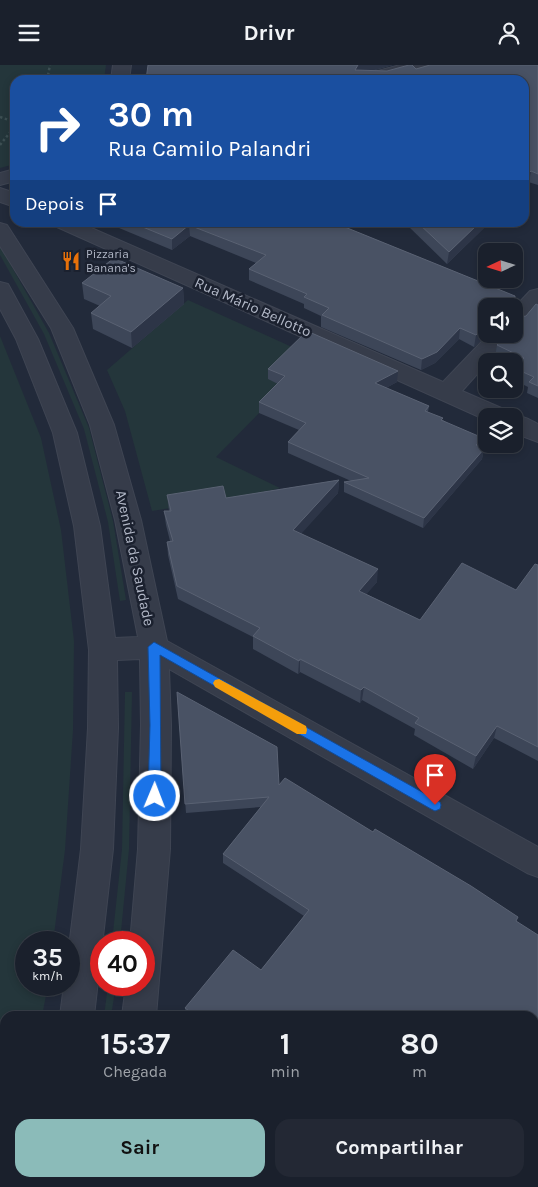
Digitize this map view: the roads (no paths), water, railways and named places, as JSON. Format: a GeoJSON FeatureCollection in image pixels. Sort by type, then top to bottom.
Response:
{"type":"FeatureCollection","features":[{"type":"Feature","properties":{"kind":"street"},"geometry":{"type":"LineString","coordinates":[[384,75],[421,65]]}},
{"type":"Feature","properties":{"kind":"street","name":"Rua Mário Bellotto"},"geometry":{"type":"LineString","coordinates":[[73,227],[480,408]]}},
{"type":"Feature","properties":{"kind":"street","name":"Avenida da Saudade"},"geometry":{"type":"LineString","coordinates":[[0,229],[62,329],[85,380],[102,425],[128,520],[154,647],[156,725],[154,849],[147,931]]}},
{"type":"Feature","properties":{"kind":"street"},"geometry":{"type":"LineString","coordinates":[[0,289],[27,339],[65,433],[87,526],[103,650],[103,728],[97,849],[78,1011]]}},
{"type":"Feature","properties":{"kind":"street"},"geometry":{"type":"LineString","coordinates":[[523,312],[538,296]]}},
{"type":"Feature","properties":{"kind":"street"},"geometry":{"type":"LineString","coordinates":[[446,393],[493,343]]}},
{"type":"Feature","properties":{"kind":"street"},"geometry":{"type":"LineString","coordinates":[[523,427],[538,434]]}},
{"type":"Feature","properties":{"kind":"street"},"geometry":{"type":"LineString","coordinates":[[103,650],[154,647],[538,863]]}},
{"type":"Feature","properties":{"kind":"street"},"geometry":{"type":"LineString","coordinates":[[140,1011],[142,996]]}},
{"type":"Feature","properties":{"kind":"place","name":"Pizzaria Banana's"},"geometry":{"type":"Point","coordinates":[71,261]}}]}
